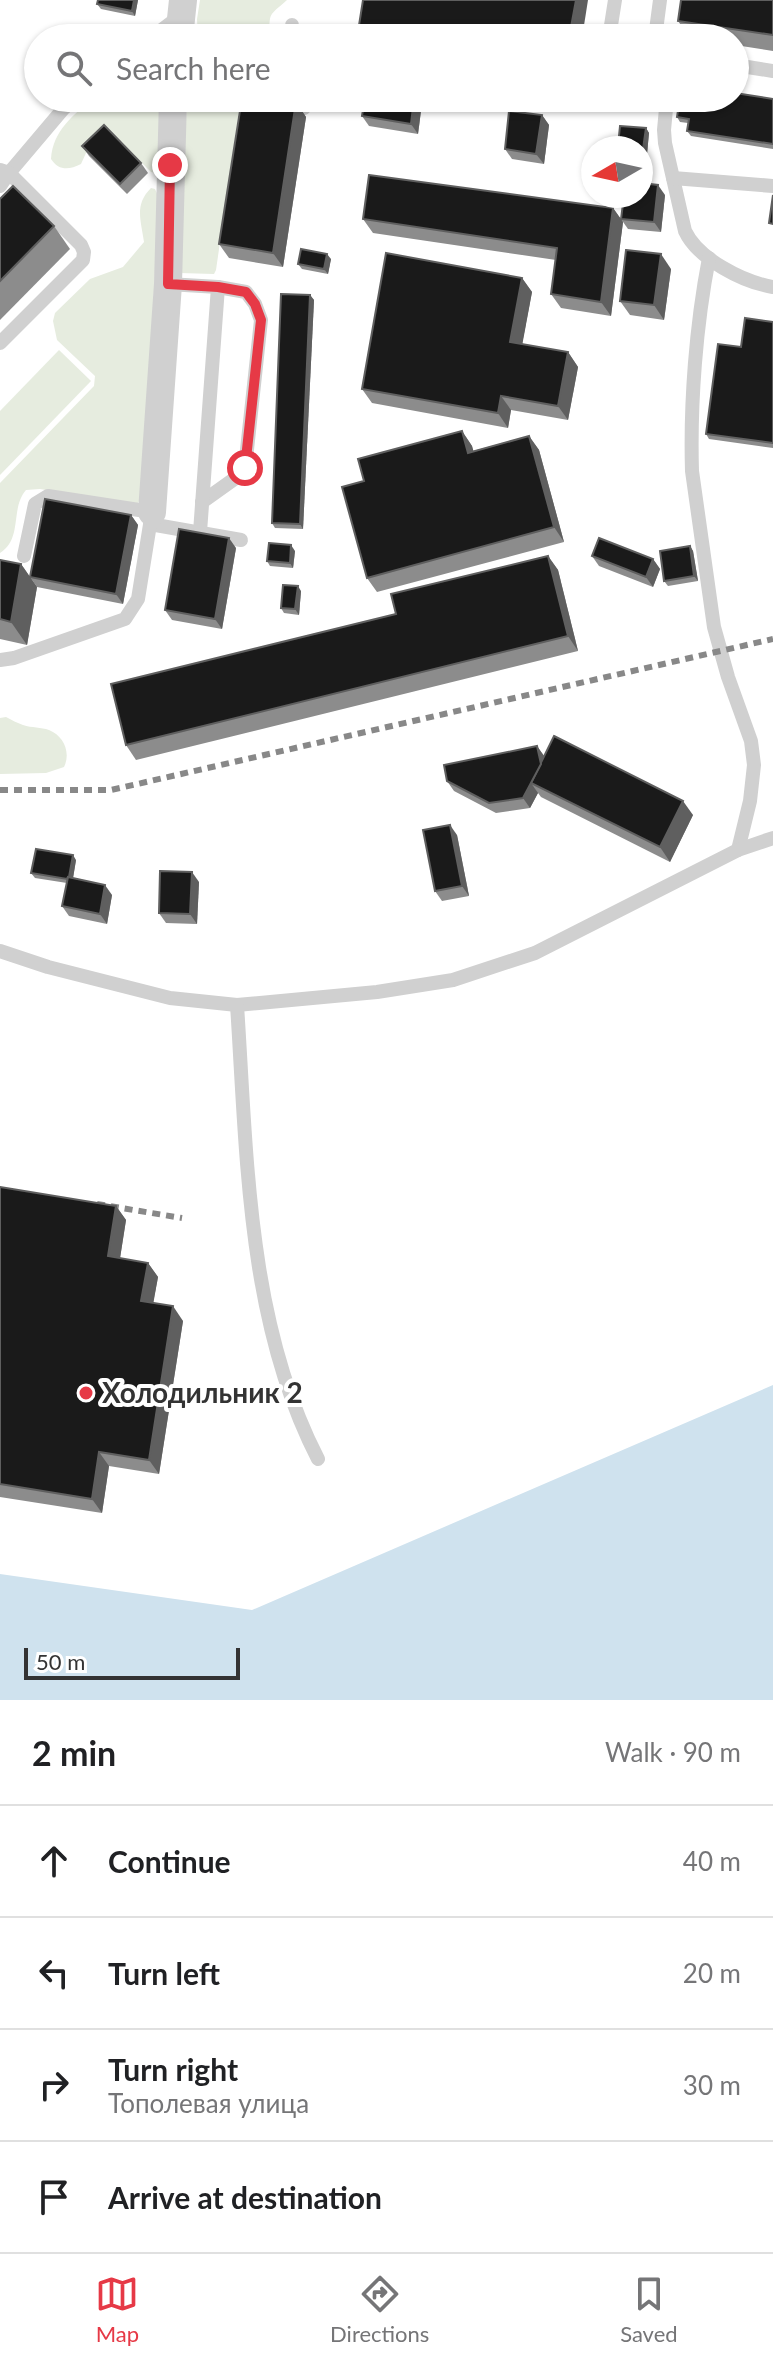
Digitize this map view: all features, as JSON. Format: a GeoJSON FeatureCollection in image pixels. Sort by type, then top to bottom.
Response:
{"type":"FeatureCollection","features":[{"type":"Feature","properties":{"kind":"street"},"geometry":{"type":"LineString","coordinates":[[151,518],[168,284],[173,112]]}},
{"type":"Feature","properties":{"kind":"lane"},"geometry":{"type":"LineString","coordinates":[[611,24],[615,0]]}},
{"type":"Feature","properties":{"kind":"lane"},"geometry":{"type":"LineString","coordinates":[[657,24],[660,0]]}},
{"type":"Feature","properties":{"kind":"lane"},"geometry":{"type":"LineString","coordinates":[[749,67],[773,71]]}},
{"type":"Feature","properties":{"kind":"lane"},"geometry":{"type":"LineString","coordinates":[[0,186],[5,172],[60,112]]}},
{"type":"Feature","properties":{"kind":"lane"},"geometry":{"type":"LineString","coordinates":[[666,112],[664,130],[673,178],[691,245],[754,284],[773,287]]}},
{"type":"Feature","properties":{"kind":"lane"},"geometry":{"type":"LineString","coordinates":[[0,343],[83,260],[84,252],[81,245],[5,172]]}},
{"type":"Feature","properties":{"kind":"lane"},"geometry":{"type":"LineString","coordinates":[[673,178],[773,186]]}},
{"type":"Feature","properties":{"kind":"lane"},"geometry":{"type":"LineString","coordinates":[[709,258],[697,340],[692,471],[714,627],[751,741],[754,765],[750,801],[738,850]]}},
{"type":"Feature","properties":{"kind":"lane"},"geometry":{"type":"LineString","coordinates":[[168,284],[246,292],[261,320],[245,468],[202,502]]}},
{"type":"Feature","properties":{"kind":"lane"},"geometry":{"type":"LineString","coordinates":[[200,532],[218,287]]}},
{"type":"Feature","properties":{"kind":"lane"},"geometry":{"type":"LineString","coordinates":[[24,556],[35,504],[48,496],[241,540]]}},
{"type":"Feature","properties":{"kind":"lane"},"geometry":{"type":"LineString","coordinates":[[0,660],[14,658],[125,619],[138,599],[151,518]]}},
{"type":"Feature","properties":{"kind":"lane"},"geometry":{"type":"LineString","coordinates":[[0,951],[48,967],[170,998],[237,1005],[377,992],[453,980],[535,953],[738,850],[773,838]]}},
{"type":"Feature","properties":{"kind":"lane"},"geometry":{"type":"LineString","coordinates":[[237,1005],[254,1232],[261,1274],[282,1369],[293,1404],[318,1459]]}},
{"type":"Feature","properties":{"kind":"shaded area"},"geometry":{"type":"Polygon","coordinates":[[[200,0],[287,0],[271,15],[270,24],[197,24],[200,0]]]}},
{"type":"Feature","properties":{"kind":"shaded area"},"geometry":{"type":"Polygon","coordinates":[[[78,112],[162,112],[158,174],[151,172],[111,132],[106,133],[86,153],[81,164],[64,168],[57,166],[51,159],[53,149],[60,132],[78,112]]]}},
{"type":"Feature","properties":{"kind":"shaded area"},"geometry":{"type":"Polygon","coordinates":[[[186,112],[239,112],[216,270],[214,274],[179,273],[186,112]]]}},
{"type":"Feature","properties":{"kind":"shaded area"},"geometry":{"type":"Polygon","coordinates":[[[151,188],[155,189],[159,198],[143,494],[138,503],[130,504],[40,489],[26,490],[18,505],[12,540],[0,553],[0,483],[94,386],[95,376],[57,340],[53,321],[55,313],[90,279],[123,267],[144,242],[141,207],[151,188]]]}},
{"type":"Feature","properties":{"kind":"shaded area"},"geometry":{"type":"Polygon","coordinates":[[[59,350],[91,381],[0,475],[0,411],[59,350]]]}},
{"type":"Feature","properties":{"kind":"shaded area"},"geometry":{"type":"Polygon","coordinates":[[[6,717],[59,736],[66,751],[64,767],[46,773],[0,774],[0,718],[6,717]]]}},
{"type":"Feature","properties":{"kind":"water"},"geometry":{"type":"Polygon","coordinates":[[[773,1385],[773,1700],[0,1700],[0,1574],[252,1610],[773,1385]]]}},
{"type":"Feature","properties":{"kind":"building"},"geometry":{"type":"Polygon","coordinates":[[[98,0],[134,0],[132,11],[97,4],[98,0]]]}},
{"type":"Feature","properties":{"kind":"building"},"geometry":{"type":"Polygon","coordinates":[[[363,0],[576,0],[572,24],[359,24],[363,0]]]}},
{"type":"Feature","properties":{"kind":"building"},"geometry":{"type":"Polygon","coordinates":[[[681,0],[773,0],[773,35],[749,31],[749,24],[678,21],[681,0]]]}},
{"type":"Feature","properties":{"kind":"building"},"geometry":{"type":"Polygon","coordinates":[[[749,95],[773,99],[773,144],[687,131],[689,119],[677,117],[678,112],[749,112],[749,95]]]}},
{"type":"Feature","properties":{"kind":"building"},"geometry":{"type":"Polygon","coordinates":[[[240,112],[294,112],[273,253],[219,244],[240,112]]]}},
{"type":"Feature","properties":{"kind":"building"},"geometry":{"type":"Polygon","coordinates":[[[363,112],[412,112],[411,124],[362,116],[363,112]]]}},
{"type":"Feature","properties":{"kind":"building"},"geometry":{"type":"Polygon","coordinates":[[[509,112],[542,115],[536,154],[505,149],[509,112]]]}},
{"type":"Feature","properties":{"kind":"building"},"geometry":{"type":"Polygon","coordinates":[[[104,125],[141,163],[120,184],[82,146],[104,125]]]}},
{"type":"Feature","properties":{"kind":"building"},"geometry":{"type":"Polygon","coordinates":[[[620,126],[646,128],[645,136],[619,136],[620,126]]]}},
{"type":"Feature","properties":{"kind":"building"},"geometry":{"type":"Polygon","coordinates":[[[369,175],[581,204],[581,208],[613,208],[601,302],[551,294],[557,248],[363,219],[369,175]]]}},
{"type":"Feature","properties":{"kind":"building"},"geometry":{"type":"Polygon","coordinates":[[[653,184],[658,185],[654,222],[621,219],[622,208],[653,208],[653,184]]]}},
{"type":"Feature","properties":{"kind":"building"},"geometry":{"type":"Polygon","coordinates":[[[13,186],[54,226],[0,281],[0,199],[13,186]]]}},
{"type":"Feature","properties":{"kind":"building"},"geometry":{"type":"Polygon","coordinates":[[[773,195],[773,224],[769,223],[773,195]]]}},
{"type":"Feature","properties":{"kind":"building"},"geometry":{"type":"Polygon","coordinates":[[[301,249],[327,254],[324,269],[298,264],[301,249]]]}},
{"type":"Feature","properties":{"kind":"building"},"geometry":{"type":"Polygon","coordinates":[[[626,250],[661,254],[654,305],[620,301],[626,250]]]}},
{"type":"Feature","properties":{"kind":"building"},"geometry":{"type":"Polygon","coordinates":[[[386,253],[522,278],[510,342],[568,352],[558,406],[501,396],[498,413],[362,389],[386,253]]]}},
{"type":"Feature","properties":{"kind":"building"},"geometry":{"type":"Polygon","coordinates":[[[281,294],[310,295],[300,524],[272,523],[281,294]]]}},
{"type":"Feature","properties":{"kind":"building"},"geometry":{"type":"Polygon","coordinates":[[[745,318],[773,322],[773,443],[706,434],[718,344],[741,347],[745,318]]]}},
{"type":"Feature","properties":{"kind":"building"},"geometry":{"type":"Polygon","coordinates":[[[462,431],[468,453],[529,436],[554,527],[367,578],[342,487],[364,481],[358,459],[462,431]]]}},
{"type":"Feature","properties":{"kind":"building"},"geometry":{"type":"Polygon","coordinates":[[[45,499],[131,515],[116,594],[30,577],[45,499]]]}},
{"type":"Feature","properties":{"kind":"building"},"geometry":{"type":"Polygon","coordinates":[[[179,529],[229,538],[215,619],[165,610],[179,529]]]}},
{"type":"Feature","properties":{"kind":"building"},"geometry":{"type":"Polygon","coordinates":[[[599,538],[653,559],[646,577],[592,556],[599,538]]]}},
{"type":"Feature","properties":{"kind":"building"},"geometry":{"type":"Polygon","coordinates":[[[269,543],[291,545],[290,563],[267,561],[269,543]]]}},
{"type":"Feature","properties":{"kind":"building"},"geometry":{"type":"Polygon","coordinates":[[[690,546],[694,576],[664,581],[660,551],[690,546]]]}},
{"type":"Feature","properties":{"kind":"building"},"geometry":{"type":"Polygon","coordinates":[[[548,556],[568,636],[126,745],[111,684],[396,614],[391,594],[548,556]]]}},
{"type":"Feature","properties":{"kind":"building"},"geometry":{"type":"Polygon","coordinates":[[[0,560],[21,564],[11,622],[0,619],[0,560]]]}},
{"type":"Feature","properties":{"kind":"building"},"geometry":{"type":"Polygon","coordinates":[[[283,585],[298,586],[295,609],[281,608],[283,585]]]}},
{"type":"Feature","properties":{"kind":"building"},"geometry":{"type":"Polygon","coordinates":[[[554,736],[683,801],[660,847],[531,783],[554,736]]]}},
{"type":"Feature","properties":{"kind":"building"},"geometry":{"type":"Polygon","coordinates":[[[537,746],[541,764],[523,798],[489,803],[447,781],[444,765],[537,746]]]}},
{"type":"Feature","properties":{"kind":"building"},"geometry":{"type":"Polygon","coordinates":[[[450,825],[462,886],[435,891],[423,830],[450,825]]]}},
{"type":"Feature","properties":{"kind":"building"},"geometry":{"type":"Polygon","coordinates":[[[36,849],[73,855],[69,877],[31,873],[36,849]]]}},
{"type":"Feature","properties":{"kind":"building"},"geometry":{"type":"Polygon","coordinates":[[[160,871],[192,872],[190,914],[159,913],[160,871]]]}},
{"type":"Feature","properties":{"kind":"building"},"geometry":{"type":"Polygon","coordinates":[[[68,877],[105,885],[100,914],[62,906],[68,877]]]}},
{"type":"Feature","properties":{"kind":"building","name":"Холодильник 2"},"geometry":{"type":"Polygon","coordinates":[[[0,1187],[116,1206],[108,1256],[148,1263],[141,1301],[173,1306],[149,1460],[99,1452],[92,1499],[0,1484],[0,1187]]]}},
{"type":"Feature","properties":{"kind":"railway"},"geometry":{"type":"LineString","coordinates":[[0,790],[111,790],[773,639]]}},
{"type":"Feature","properties":{"kind":"railway"},"geometry":{"type":"LineString","coordinates":[[97,1204],[182,1218]]}},
{"type":"Feature","properties":{"kind":"place","name":"Холодильник 2"},"geometry":{"type":"Point","coordinates":[86,1393]}},
{"type":"Feature","properties":{"kind":"route"},"geometry":{"type":"LineString","coordinates":[[170,165],[168,284],[246,292],[261,320],[245,468]]}}]}
